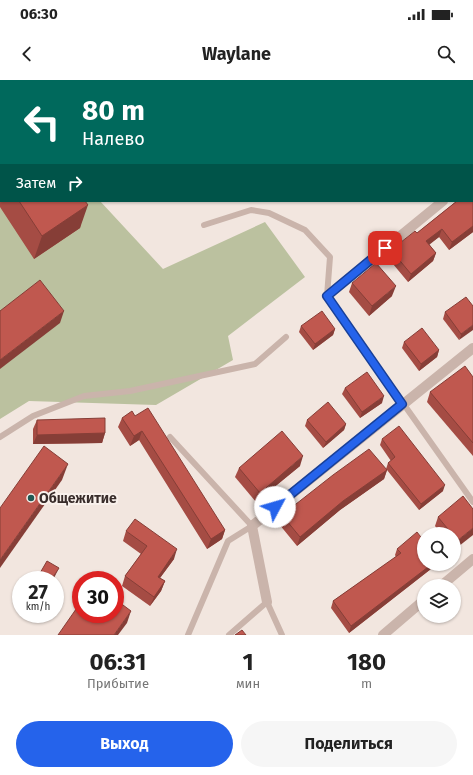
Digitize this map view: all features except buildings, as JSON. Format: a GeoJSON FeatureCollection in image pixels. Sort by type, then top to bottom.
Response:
{"type":"FeatureCollection","features":[{"type":"Feature","properties":{"kind":"street"},"geometry":{"type":"LineString","coordinates":[[327,296],[442,202]]}},
{"type":"Feature","properties":{"kind":"street"},"geometry":{"type":"LineString","coordinates":[[267,602],[252,526],[473,348]]}},
{"type":"Feature","properties":{"kind":"street"},"geometry":{"type":"LineString","coordinates":[[449,579],[473,559]]}},
{"type":"Feature","properties":{"kind":"street"},"geometry":{"type":"LineString","coordinates":[[383,635],[417,606]]}},
{"type":"Feature","properties":{"kind":"lane"},"geometry":{"type":"LineString","coordinates":[[204,225],[251,210],[269,213],[305,230],[330,257],[327,296],[402,404],[473,502]]}},
{"type":"Feature","properties":{"kind":"lane"},"geometry":{"type":"LineString","coordinates":[[0,437],[33,416],[84,396],[130,392],[255,364],[286,337]]}},
{"type":"Feature","properties":{"kind":"lane"},"geometry":{"type":"LineString","coordinates":[[170,436],[252,526],[228,541],[188,635]]}},
{"type":"Feature","properties":{"kind":"lane"},"geometry":{"type":"LineString","coordinates":[[229,635],[267,602],[282,635]]}},
{"type":"Feature","properties":{"kind":"green space"},"geometry":{"type":"Polygon","coordinates":[[[0,202],[101,202],[163,269],[265,222],[305,277],[228,336],[233,360],[156,405],[29,401],[0,419],[0,202]]]}},
{"type":"Feature","properties":{"kind":"place","name":"Общежитие"},"geometry":{"type":"Point","coordinates":[31,498]}},
{"type":"Feature","properties":{"kind":"route"},"geometry":{"type":"LineString","coordinates":[[275,507],[402,404],[327,296],[385,248]]}}]}
